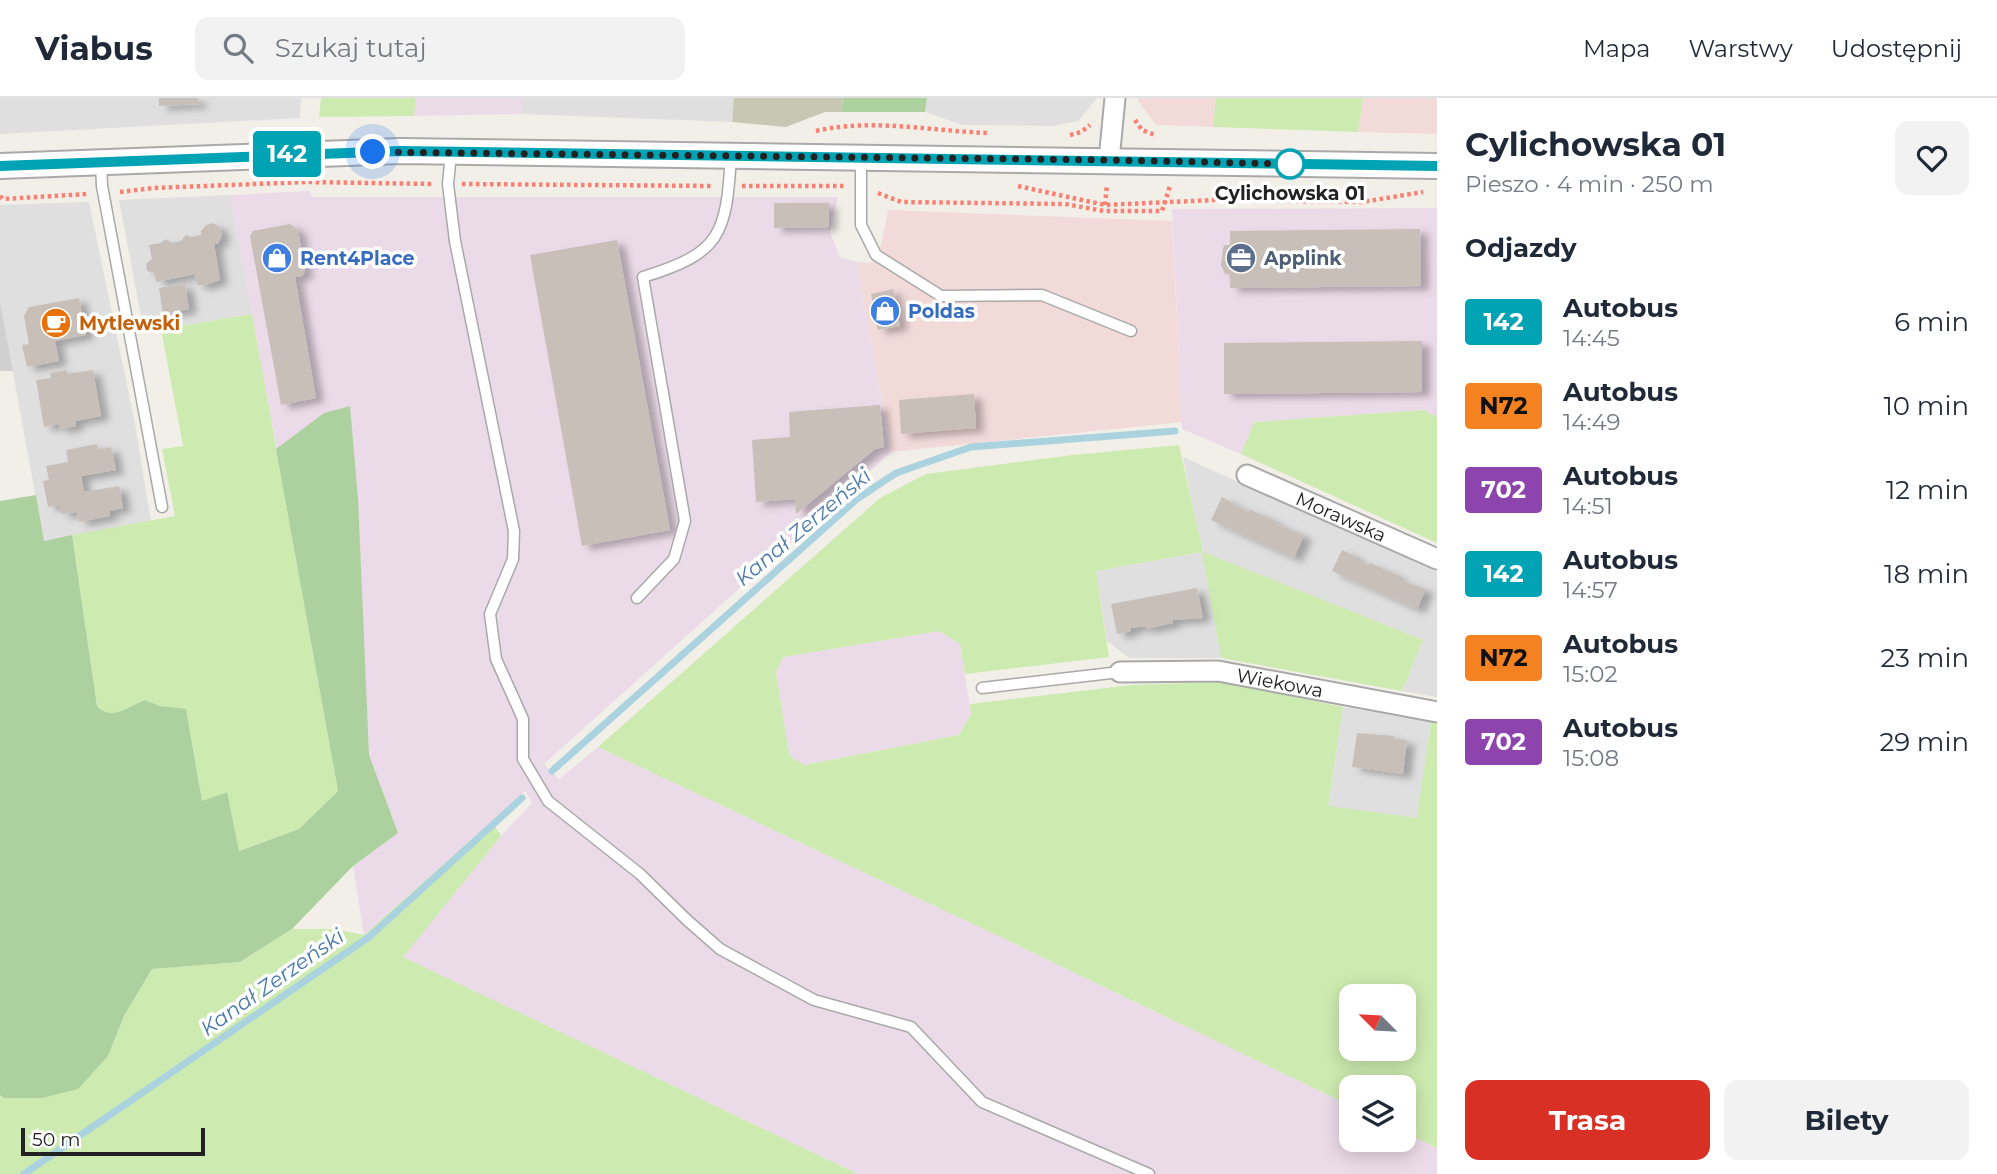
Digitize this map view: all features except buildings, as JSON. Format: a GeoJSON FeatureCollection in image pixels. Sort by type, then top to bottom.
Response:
{"type":"FeatureCollection","features":[{"type":"Feature","properties":{"kind":"street"},"geometry":{"type":"LineString","coordinates":[[1109,160],[1115,98]]}},
{"type":"Feature","properties":{"kind":"street"},"geometry":{"type":"LineString","coordinates":[[0,166],[346,152],[451,152],[1437,166]]}},
{"type":"Feature","properties":{"kind":"street","name":"Morawska"},"geometry":{"type":"LineString","coordinates":[[1247,475],[1437,559]]}},
{"type":"Feature","properties":{"kind":"street","name":"Wiekowa"},"geometry":{"type":"LineString","coordinates":[[1120,672],[1218,671],[1437,712]]}},
{"type":"Feature","properties":{"kind":"lane"},"geometry":{"type":"LineString","coordinates":[[451,152],[448,184],[455,241],[514,531],[513,559],[490,614],[496,659],[523,719],[523,759],[548,801],[640,874],[720,949],[814,1000],[911,1027],[982,1102],[1149,1174]]}},
{"type":"Feature","properties":{"kind":"lane"},"geometry":{"type":"LineString","coordinates":[[637,598],[674,559],[685,521],[643,277],[678,266],[716,239],[722,225],[730,186],[731,156]]}},
{"type":"Feature","properties":{"kind":"lane"},"geometry":{"type":"LineString","coordinates":[[862,158],[862,225],[876,255],[941,296],[1042,295],[1131,331]]}},
{"type":"Feature","properties":{"kind":"lane"},"geometry":{"type":"LineString","coordinates":[[101,162],[103,193],[162,507]]}},
{"type":"Feature","properties":{"kind":"lane"},"geometry":{"type":"LineString","coordinates":[[982,688],[1120,672]]}},
{"type":"Feature","properties":{"kind":"path"},"geometry":{"type":"LineString","coordinates":[[0,196],[3,199],[153,188],[307,182],[862,186],[901,202],[1042,204]]}},
{"type":"Feature","properties":{"kind":"shaded area"},"geometry":{"type":"Polygon","coordinates":[[[0,98],[301,98],[300,118],[0,134],[0,98]]]}},
{"type":"Feature","properties":{"kind":"shaded area"},"geometry":{"type":"Polygon","coordinates":[[[416,98],[524,98],[521,114],[414,116],[416,98]]]}},
{"type":"Feature","properties":{"kind":"shaded area"},"geometry":{"type":"Polygon","coordinates":[[[524,98],[734,98],[732,122],[521,114],[524,98]]]}},
{"type":"Feature","properties":{"kind":"shaded area"},"geometry":{"type":"Polygon","coordinates":[[[734,98],[843,98],[841,112],[825,112],[786,127],[732,122],[734,98]]]}},
{"type":"Feature","properties":{"kind":"shaded area"},"geometry":{"type":"Polygon","coordinates":[[[927,98],[1097,98],[1078,121],[1053,126],[962,125],[925,112],[927,98]]]}},
{"type":"Feature","properties":{"kind":"shaded area"},"geometry":{"type":"Polygon","coordinates":[[[1139,98],[1216,98],[1213,127],[1156,125],[1138,101],[1139,98]]]}},
{"type":"Feature","properties":{"kind":"shaded area"},"geometry":{"type":"Polygon","coordinates":[[[1363,98],[1437,98],[1437,134],[1358,132],[1363,98]]]}},
{"type":"Feature","properties":{"kind":"shaded area"},"geometry":{"type":"Polygon","coordinates":[[[310,191],[312,197],[838,197],[830,232],[840,257],[857,262],[891,452],[544,764],[559,779],[598,747],[1339,1100],[1339,1152],[1416,1152],[1416,1138],[1437,1148],[1437,1174],[858,1174],[402,957],[501,836],[532,803],[525,791],[364,935],[230,195],[310,191]]]}},
{"type":"Feature","properties":{"kind":"shaded area"},"geometry":{"type":"Polygon","coordinates":[[[230,195],[252,314],[144,332],[119,200],[230,195]]]}},
{"type":"Feature","properties":{"kind":"shaded area"},"geometry":{"type":"Polygon","coordinates":[[[89,202],[135,424],[151,522],[44,542],[0,302],[0,205],[89,202]]]}},
{"type":"Feature","properties":{"kind":"shaded area"},"geometry":{"type":"Polygon","coordinates":[[[1437,208],[1437,417],[1424,410],[1254,422],[1241,454],[1182,429],[1172,209],[1437,208]]]}},
{"type":"Feature","properties":{"kind":"shaded area"},"geometry":{"type":"Polygon","coordinates":[[[888,210],[1172,221],[1182,422],[891,452],[857,262],[871,263],[881,245],[888,210]]]}},
{"type":"Feature","properties":{"kind":"shaded area"},"geometry":{"type":"Polygon","coordinates":[[[0,302],[13,371],[0,371],[0,302]]]}},
{"type":"Feature","properties":{"kind":"shaded area"},"geometry":{"type":"Polygon","coordinates":[[[1183,457],[1437,572],[1437,697],[1402,691],[1423,640],[1203,553],[1221,658],[1129,658],[1107,641],[1096,571],[1202,552],[1183,457]]]}},
{"type":"Feature","properties":{"kind":"shaded area"},"geometry":{"type":"Polygon","coordinates":[[[940,631],[960,644],[971,714],[959,735],[803,765],[789,755],[776,672],[783,657],[940,631]]]}},
{"type":"Feature","properties":{"kind":"shaded area"},"geometry":{"type":"Polygon","coordinates":[[[1343,707],[1431,722],[1418,818],[1328,807],[1343,707]]]}},
{"type":"Feature","properties":{"kind":"green space"},"geometry":{"type":"Polygon","coordinates":[[[321,98],[416,98],[414,116],[319,117],[321,98]]]}},
{"type":"Feature","properties":{"kind":"green space"},"geometry":{"type":"Polygon","coordinates":[[[843,98],[927,98],[925,112],[841,112],[843,98]]]}},
{"type":"Feature","properties":{"kind":"green space"},"geometry":{"type":"Polygon","coordinates":[[[1216,98],[1363,98],[1358,132],[1213,127],[1216,98]]]}},
{"type":"Feature","properties":{"kind":"green space"},"geometry":{"type":"Polygon","coordinates":[[[252,314],[338,791],[299,829],[238,851],[226,792],[202,802],[186,710],[160,706],[145,700],[114,713],[103,711],[97,706],[72,535],[175,516],[162,449],[183,446],[161,329],[252,314]]]}},
{"type":"Feature","properties":{"kind":"green space"},"geometry":{"type":"Polygon","coordinates":[[[350,406],[358,498],[369,755],[398,833],[353,866],[292,929],[240,962],[152,969],[124,1016],[108,1056],[78,1089],[42,1098],[4,1098],[0,1095],[0,501],[36,495],[44,541],[72,535],[97,706],[103,711],[114,713],[145,700],[160,706],[186,709],[202,801],[227,792],[239,851],[299,829],[338,791],[276,449],[324,413],[350,406]]]}},
{"type":"Feature","properties":{"kind":"green space"},"geometry":{"type":"Polygon","coordinates":[[[1424,410],[1437,417],[1437,543],[1241,454],[1254,422],[1424,410]]]}},
{"type":"Feature","properties":{"kind":"green space"},"geometry":{"type":"Polygon","coordinates":[[[1179,445],[1203,552],[1423,640],[1402,691],[1221,658],[1202,552],[1096,571],[1109,657],[965,674],[960,644],[939,631],[783,657],[776,672],[789,755],[804,765],[959,735],[971,714],[970,704],[1132,685],[1221,682],[1343,707],[1328,806],[1417,818],[1431,722],[1437,723],[1437,1148],[1416,1138],[1416,1075],[1339,1075],[1339,1100],[598,747],[880,498],[926,474],[1073,455],[1179,445]]]}},
{"type":"Feature","properties":{"kind":"green space"},"geometry":{"type":"Polygon","coordinates":[[[492,821],[501,836],[403,957],[858,1174],[0,1174],[0,1095],[4,1098],[108,1056],[124,1016],[152,969],[240,962],[292,929],[335,929],[364,935],[492,821]]]}},
{"type":"Feature","properties":{"kind":"waterway","name":"Kanał Zerzeński"},"geometry":{"type":"LineString","coordinates":[[552,771],[857,499],[896,473],[971,447],[1175,431]]}},
{"type":"Feature","properties":{"kind":"waterway","name":"Kanał Zerzeński"},"geometry":{"type":"LineString","coordinates":[[24,1174],[369,937],[522,798]]}},
{"type":"Feature","properties":{"kind":"bus line","name":"142"},"geometry":{"type":"LineString","coordinates":[[0,166],[400,151],[1437,166]]}},
{"type":"Feature","properties":{"kind":"place","name":"Cylichowska 01"},"geometry":{"type":"Point","coordinates":[1290,164]}},
{"type":"Feature","properties":{"kind":"place","name":"Rent4Place"},"geometry":{"type":"Point","coordinates":[277,258]}},
{"type":"Feature","properties":{"kind":"place","name":"Applink"},"geometry":{"type":"Point","coordinates":[1241,258]}},
{"type":"Feature","properties":{"kind":"place","name":"Poldas"},"geometry":{"type":"Point","coordinates":[885,311]}},
{"type":"Feature","properties":{"kind":"place","name":"Mytlewski"},"geometry":{"type":"Point","coordinates":[56,323]}},
{"type":"Feature","properties":{"kind":"route"},"geometry":{"type":"LineString","coordinates":[[373,152],[1290,164]]}}]}
